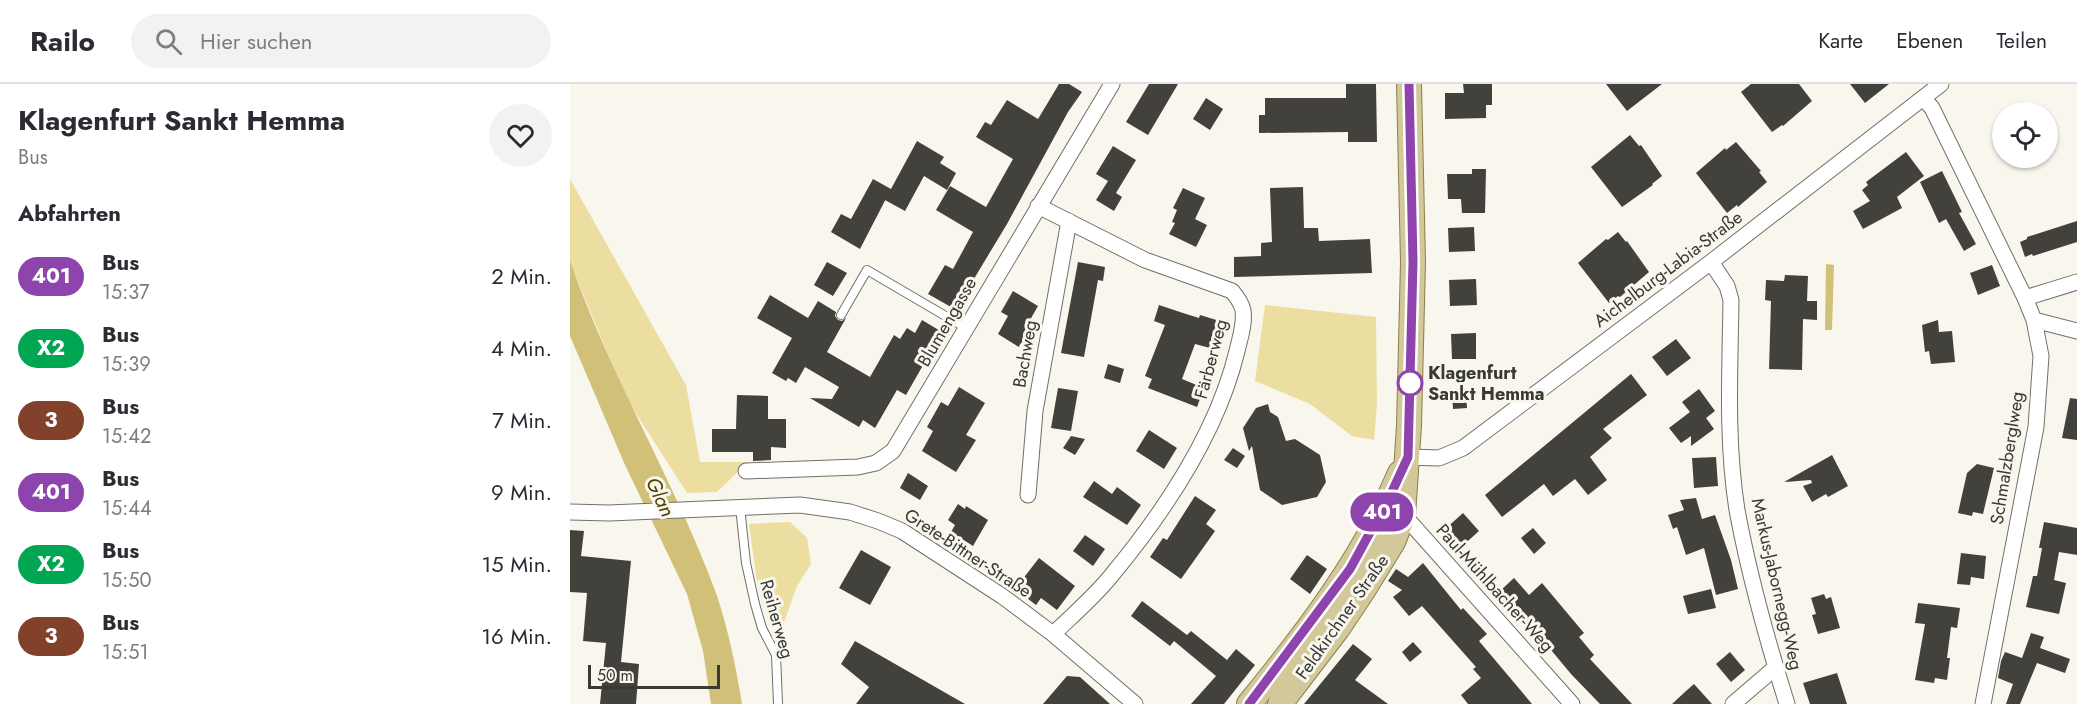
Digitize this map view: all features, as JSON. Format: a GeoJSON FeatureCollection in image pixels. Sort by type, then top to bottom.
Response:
{"type":"FeatureCollection","features":[{"type":"Feature","properties":{"kind":"main road","name":"Feldkirchner Straße"},"geometry":{"type":"LineString","coordinates":[[1280,704],[1338,628],[1393,542],[1397,506],[1408,457],[1413,262],[1409,84]]}},
{"type":"Feature","properties":{"kind":"main road","name":"Feldkirchner Straße"},"geometry":{"type":"LineString","coordinates":[[1249,704],[1397,506]]}},
{"type":"Feature","properties":{"kind":"street","name":"Blumengasse"},"geometry":{"type":"LineString","coordinates":[[746,471],[858,467],[876,463],[893,451],[1112,84]]}},
{"type":"Feature","properties":{"kind":"street","name":"Aichelburg-Labia-Straße"},"geometry":{"type":"LineString","coordinates":[[1408,457],[1438,458],[1463,448],[1711,262],[1941,84]]}},
{"type":"Feature","properties":{"kind":"street","name":"Schmalzberglweg"},"geometry":{"type":"LineString","coordinates":[[1923,98],[1932,108],[2025,298],[2034,320],[2041,356],[2036,427],[1983,704]]}},
{"type":"Feature","properties":{"kind":"street","name":"Färberweg"},"geometry":{"type":"LineString","coordinates":[[1038,206],[1145,260],[1232,291],[1240,300],[1243,312],[1243,326],[1230,380],[1216,415],[1190,464],[1159,512],[1112,575],[1053,634]]}},
{"type":"Feature","properties":{"kind":"street","name":"Bachweg"},"geometry":{"type":"LineString","coordinates":[[1028,495],[1035,411],[1069,222]]}},
{"type":"Feature","properties":{"kind":"street","name":"Markus-Jabornegg-Weg"},"geometry":{"type":"LineString","coordinates":[[1711,262],[1727,286],[1731,300],[1729,429],[1737,508],[1752,580],[1787,704]]}},
{"type":"Feature","properties":{"kind":"street"},"geometry":{"type":"LineString","coordinates":[[2025,298],[2077,282]]}},
{"type":"Feature","properties":{"kind":"street"},"geometry":{"type":"LineString","coordinates":[[2034,320],[2077,331]]}},
{"type":"Feature","properties":{"kind":"street","name":"Grete-Bittner-Straße"},"geometry":{"type":"LineString","coordinates":[[570,512],[706,510],[778,504],[822,507],[878,521],[902,531],[1002,596],[1053,634],[1135,704]]}},
{"type":"Feature","properties":{"kind":"street","name":"Paul-Mühlbacher-Weg"},"geometry":{"type":"LineString","coordinates":[[1397,506],[1572,704]]}},
{"type":"Feature","properties":{"kind":"street"},"geometry":{"type":"LineString","coordinates":[[1733,704],[1776,667]]}},
{"type":"Feature","properties":{"kind":"lane"},"geometry":{"type":"LineString","coordinates":[[841,315],[867,270],[966,328]]}},
{"type":"Feature","properties":{"kind":"lane","name":"Reiherweg"},"geometry":{"type":"LineString","coordinates":[[740,507],[746,562],[755,604],[762,628],[776,656],[778,704]]}},
{"type":"Feature","properties":{"kind":"shaded area"},"geometry":{"type":"Polygon","coordinates":[[[570,179],[686,385],[700,462],[748,462],[717,492],[687,493],[626,398],[570,260],[570,179]]]}},
{"type":"Feature","properties":{"kind":"shaded area"},"geometry":{"type":"Polygon","coordinates":[[[1265,305],[1376,317],[1377,405],[1374,440],[1352,436],[1310,404],[1255,381],[1265,305]]]}},
{"type":"Feature","properties":{"kind":"shaded area"},"geometry":{"type":"Polygon","coordinates":[[[790,522],[807,538],[811,564],[797,586],[784,622],[767,616],[757,582],[749,524],[790,522]]]}},
{"type":"Feature","properties":{"kind":"water","name":"Glan"},"geometry":{"type":"Polygon","coordinates":[[[570,260],[603,345],[681,509],[716,593],[731,648],[742,704],[711,704],[703,651],[687,594],[625,465],[570,336],[570,260]]]}},
{"type":"Feature","properties":{"kind":"water"},"geometry":{"type":"Polygon","coordinates":[[[1826,264],[1834,265],[1832,330],[1825,330],[1826,264]]]}},
{"type":"Feature","properties":{"kind":"building"},"geometry":{"type":"Polygon","coordinates":[[[1059,84],[1069,84],[1082,92],[1068,112],[1007,224],[960,302],[955,299],[951,307],[928,294],[945,265],[953,269],[973,232],[936,210],[950,186],[986,207],[1013,159],[976,137],[985,122],[991,125],[1007,100],[1038,119],[1059,84]]]}},
{"type":"Feature","properties":{"kind":"building"},"geometry":{"type":"Polygon","coordinates":[[[1149,84],[1178,84],[1148,135],[1126,122],[1149,84]]]}},
{"type":"Feature","properties":{"kind":"building"},"geometry":{"type":"Polygon","coordinates":[[[1346,84],[1376,84],[1377,142],[1348,142],[1348,132],[1259,133],[1259,115],[1265,115],[1265,98],[1346,98],[1346,84]]]}},
{"type":"Feature","properties":{"kind":"building"},"geometry":{"type":"Polygon","coordinates":[[[1463,84],[1492,84],[1492,105],[1486,105],[1486,118],[1445,119],[1445,93],[1464,93],[1463,84]]]}},
{"type":"Feature","properties":{"kind":"building"},"geometry":{"type":"Polygon","coordinates":[[[1606,84],[1662,84],[1627,111],[1606,84]]]}},
{"type":"Feature","properties":{"kind":"building"},"geometry":{"type":"Polygon","coordinates":[[[1751,84],[1799,84],[1812,101],[1783,126],[1772,132],[1741,92],[1751,84]]]}},
{"type":"Feature","properties":{"kind":"building"},"geometry":{"type":"Polygon","coordinates":[[[1850,84],[1889,84],[1865,103],[1850,84]]]}},
{"type":"Feature","properties":{"kind":"building"},"geometry":{"type":"Polygon","coordinates":[[[1206,98],[1223,109],[1210,130],[1193,119],[1206,98]]]}},
{"type":"Feature","properties":{"kind":"building"},"geometry":{"type":"Polygon","coordinates":[[[1630,135],[1639,146],[1641,145],[1662,176],[1622,207],[1591,167],[1630,135]]]}},
{"type":"Feature","properties":{"kind":"building"},"geometry":{"type":"Polygon","coordinates":[[[917,141],[944,157],[940,163],[956,173],[947,190],[924,176],[905,211],[885,200],[917,141]]]}},
{"type":"Feature","properties":{"kind":"building"},"geometry":{"type":"Polygon","coordinates":[[[1736,142],[1761,171],[1759,172],[1767,182],[1738,207],[1737,205],[1727,213],[1696,173],[1725,148],[1726,150],[1736,142]]]}},
{"type":"Feature","properties":{"kind":"building"},"geometry":{"type":"Polygon","coordinates":[[[1113,146],[1136,160],[1116,193],[1122,197],[1114,211],[1096,200],[1108,181],[1096,174],[1113,146]]]}},
{"type":"Feature","properties":{"kind":"building"},"geometry":{"type":"Polygon","coordinates":[[[1906,152],[1924,176],[1897,197],[1902,208],[1863,229],[1853,211],[1870,201],[1862,190],[1868,185],[1866,182],[1906,152]]]}},
{"type":"Feature","properties":{"kind":"building"},"geometry":{"type":"Polygon","coordinates":[[[1472,169],[1486,169],[1485,213],[1462,213],[1461,199],[1448,199],[1447,174],[1472,174],[1472,169]]]}},
{"type":"Feature","properties":{"kind":"building"},"geometry":{"type":"Polygon","coordinates":[[[1942,171],[1962,212],[1959,213],[1976,244],[1964,251],[1946,219],[1939,223],[1920,182],[1942,171]]]}},
{"type":"Feature","properties":{"kind":"building"},"geometry":{"type":"Polygon","coordinates":[[[873,179],[891,189],[860,249],[831,232],[841,214],[851,219],[873,179]]]}},
{"type":"Feature","properties":{"kind":"building"},"geometry":{"type":"Polygon","coordinates":[[[1303,187],[1304,228],[1318,228],[1319,241],[1370,239],[1372,273],[1234,277],[1234,257],[1261,256],[1261,243],[1272,242],[1270,188],[1303,187]]]}},
{"type":"Feature","properties":{"kind":"building"},"geometry":{"type":"Polygon","coordinates":[[[1183,188],[1205,198],[1195,219],[1207,225],[1196,247],[1169,234],[1175,223],[1172,222],[1177,210],[1173,208],[1183,188]]]}},
{"type":"Feature","properties":{"kind":"building"},"geometry":{"type":"Polygon","coordinates":[[[2077,221],[2077,242],[2025,257],[2020,242],[2027,237],[2077,221]]]}},
{"type":"Feature","properties":{"kind":"building"},"geometry":{"type":"Polygon","coordinates":[[[1474,227],[1475,251],[1449,252],[1448,228],[1474,227]]]}},
{"type":"Feature","properties":{"kind":"building"},"geometry":{"type":"Polygon","coordinates":[[[1618,232],[1649,272],[1620,297],[1618,296],[1609,303],[1578,263],[1606,239],[1608,240],[1618,232]]]}},
{"type":"Feature","properties":{"kind":"building"},"geometry":{"type":"Polygon","coordinates":[[[827,262],[847,273],[833,296],[814,285],[827,262]]]}},
{"type":"Feature","properties":{"kind":"building"},"geometry":{"type":"Polygon","coordinates":[[[1078,262],[1105,267],[1103,281],[1098,280],[1084,357],[1061,353],[1078,262]]]}},
{"type":"Feature","properties":{"kind":"building"},"geometry":{"type":"Polygon","coordinates":[[[1992,265],[2000,286],[1978,295],[1970,273],[1992,265]]]}},
{"type":"Feature","properties":{"kind":"building"},"geometry":{"type":"Polygon","coordinates":[[[1785,275],[1808,276],[1807,301],[1817,301],[1817,320],[1803,319],[1802,370],[1769,369],[1771,301],[1765,300],[1766,280],[1784,281],[1785,275]]]}},
{"type":"Feature","properties":{"kind":"building"},"geometry":{"type":"Polygon","coordinates":[[[1476,279],[1477,305],[1450,306],[1449,280],[1476,279]]]}},
{"type":"Feature","properties":{"kind":"building"},"geometry":{"type":"Polygon","coordinates":[[[1013,291],[1038,306],[1026,327],[1036,333],[1027,348],[1020,344],[1019,347],[998,334],[1008,316],[1001,312],[1013,291]]]}},
{"type":"Feature","properties":{"kind":"building"},"geometry":{"type":"Polygon","coordinates":[[[770,295],[808,318],[818,301],[836,312],[835,316],[838,320],[842,321],[846,318],[827,352],[870,377],[894,335],[900,339],[907,328],[915,333],[922,320],[942,332],[906,395],[897,390],[875,428],[863,420],[859,427],[810,398],[832,399],[839,387],[805,367],[796,383],[788,378],[786,381],[772,373],[792,338],[757,318],[770,295]]]}},
{"type":"Feature","properties":{"kind":"building"},"geometry":{"type":"Polygon","coordinates":[[[1159,305],[1199,318],[1200,315],[1223,322],[1217,343],[1212,341],[1210,348],[1195,344],[1182,379],[1204,388],[1197,407],[1148,388],[1152,379],[1145,376],[1165,325],[1154,321],[1159,305]]]}},
{"type":"Feature","properties":{"kind":"building"},"geometry":{"type":"Polygon","coordinates":[[[1938,320],[1939,332],[1952,331],[1955,362],[1931,364],[1929,351],[1925,352],[1922,325],[1938,320]]]}},
{"type":"Feature","properties":{"kind":"building"},"geometry":{"type":"Polygon","coordinates":[[[1476,333],[1476,359],[1452,359],[1451,334],[1476,333]]]}},
{"type":"Feature","properties":{"kind":"building"},"geometry":{"type":"Polygon","coordinates":[[[1676,339],[1691,358],[1667,376],[1652,357],[1676,339]]]}},
{"type":"Feature","properties":{"kind":"building"},"geometry":{"type":"Polygon","coordinates":[[[1108,364],[1124,369],[1120,383],[1104,378],[1108,364]]]}},
{"type":"Feature","properties":{"kind":"building"},"geometry":{"type":"Polygon","coordinates":[[[1631,374],[1647,395],[1603,429],[1612,438],[1590,457],[1607,480],[1588,495],[1575,479],[1553,496],[1544,484],[1502,517],[1485,495],[1631,374]]]}},
{"type":"Feature","properties":{"kind":"building"},"geometry":{"type":"Polygon","coordinates":[[[959,387],[985,403],[966,435],[976,440],[956,472],[922,451],[933,431],[927,427],[941,402],[948,406],[959,387]]]}},
{"type":"Feature","properties":{"kind":"building"},"geometry":{"type":"Polygon","coordinates":[[[1058,388],[1078,391],[1071,431],[1051,428],[1058,388]]]}},
{"type":"Feature","properties":{"kind":"building"},"geometry":{"type":"Polygon","coordinates":[[[1699,389],[1715,411],[1706,418],[1714,429],[1691,446],[1691,436],[1681,443],[1669,428],[1690,412],[1682,402],[1699,389]]]}},
{"type":"Feature","properties":{"kind":"building"},"geometry":{"type":"Polygon","coordinates":[[[1452,393],[1466,394],[1467,408],[1453,409],[1452,393]]]}},
{"type":"Feature","properties":{"kind":"building"},"geometry":{"type":"Polygon","coordinates":[[[737,395],[768,396],[768,419],[786,419],[786,448],[771,447],[771,460],[753,461],[753,452],[712,452],[712,429],[736,429],[737,395]]]}},
{"type":"Feature","properties":{"kind":"building"},"geometry":{"type":"Polygon","coordinates":[[[2070,398],[2077,399],[2077,440],[2062,438],[2070,398]]]}},
{"type":"Feature","properties":{"kind":"building"},"geometry":{"type":"Polygon","coordinates":[[[1268,404],[1270,412],[1278,417],[1286,441],[1295,439],[1320,455],[1326,482],[1317,497],[1282,505],[1260,490],[1252,446],[1249,451],[1243,428],[1256,408],[1268,404]]]}},
{"type":"Feature","properties":{"kind":"building"},"geometry":{"type":"Polygon","coordinates":[[[1149,430],[1177,448],[1164,469],[1136,451],[1149,430]]]}},
{"type":"Feature","properties":{"kind":"building"},"geometry":{"type":"Polygon","coordinates":[[[1071,436],[1085,439],[1075,455],[1063,448],[1071,436]]]}},
{"type":"Feature","properties":{"kind":"building"},"geometry":{"type":"Polygon","coordinates":[[[1233,448],[1245,456],[1237,468],[1224,460],[1233,448]]]}},
{"type":"Feature","properties":{"kind":"building"},"geometry":{"type":"Polygon","coordinates":[[[1832,455],[1848,486],[1828,497],[1826,494],[1812,502],[1803,486],[1812,483],[1811,480],[1784,482],[1832,455]]]}},
{"type":"Feature","properties":{"kind":"building"},"geometry":{"type":"Polygon","coordinates":[[[1716,457],[1718,486],[1694,488],[1692,458],[1716,457]]]}},
{"type":"Feature","properties":{"kind":"building"},"geometry":{"type":"Polygon","coordinates":[[[1977,464],[1994,468],[1983,514],[1973,512],[1972,516],[1958,513],[1967,473],[1977,464]]]}},
{"type":"Feature","properties":{"kind":"building"},"geometry":{"type":"Polygon","coordinates":[[[908,473],[928,486],[920,500],[900,488],[908,473]]]}},
{"type":"Feature","properties":{"kind":"building"},"geometry":{"type":"Polygon","coordinates":[[[1094,481],[1112,494],[1117,487],[1141,505],[1127,525],[1083,497],[1094,481]]]}},
{"type":"Feature","properties":{"kind":"building"},"geometry":{"type":"Polygon","coordinates":[[[1195,496],[1216,510],[1206,524],[1215,531],[1181,579],[1150,557],[1163,538],[1167,540],[1195,496]]]}},
{"type":"Feature","properties":{"kind":"building"},"geometry":{"type":"Polygon","coordinates":[[[1696,498],[1702,519],[1715,515],[1731,560],[1738,589],[1716,595],[1704,548],[1686,555],[1677,527],[1673,529],[1668,515],[1684,510],[1680,500],[1696,498]]]}},
{"type":"Feature","properties":{"kind":"building"},"geometry":{"type":"Polygon","coordinates":[[[958,504],[965,509],[966,506],[988,520],[973,546],[951,532],[955,525],[948,520],[958,504]]]}},
{"type":"Feature","properties":{"kind":"building"},"geometry":{"type":"Polygon","coordinates":[[[1463,513],[1479,531],[1459,549],[1443,531],[1463,513]]]}},
{"type":"Feature","properties":{"kind":"building"},"geometry":{"type":"Polygon","coordinates":[[[2044,522],[2077,528],[2077,555],[2059,552],[2054,580],[2066,583],[2059,614],[2026,607],[2033,576],[2037,576],[2044,522]]]}},
{"type":"Feature","properties":{"kind":"building"},"geometry":{"type":"Polygon","coordinates":[[[1533,528],[1546,543],[1534,554],[1521,538],[1533,528]]]}},
{"type":"Feature","properties":{"kind":"building"},"geometry":{"type":"Polygon","coordinates":[[[570,530],[584,531],[581,556],[631,561],[621,662],[639,664],[636,704],[600,704],[606,643],[583,641],[587,593],[570,592],[570,530]]]}},
{"type":"Feature","properties":{"kind":"building"},"geometry":{"type":"Polygon","coordinates":[[[1085,535],[1105,549],[1093,566],[1073,551],[1085,535]]]}},
{"type":"Feature","properties":{"kind":"building"},"geometry":{"type":"Polygon","coordinates":[[[861,550],[891,567],[870,605],[839,588],[861,550]]]}},
{"type":"Feature","properties":{"kind":"building"},"geometry":{"type":"Polygon","coordinates":[[[1961,553],[1986,556],[1984,579],[1971,577],[1970,585],[1957,584],[1961,553]]]}},
{"type":"Feature","properties":{"kind":"building"},"geometry":{"type":"Polygon","coordinates":[[[1307,555],[1327,569],[1310,594],[1290,579],[1307,555]]]}},
{"type":"Feature","properties":{"kind":"building"},"geometry":{"type":"Polygon","coordinates":[[[1039,558],[1075,586],[1057,610],[1041,598],[1036,605],[1015,589],[1039,558]]]}},
{"type":"Feature","properties":{"kind":"building"},"geometry":{"type":"Polygon","coordinates":[[[1423,563],[1461,610],[1463,608],[1487,634],[1479,641],[1532,704],[1468,704],[1461,695],[1481,678],[1473,669],[1476,667],[1422,606],[1409,616],[1393,597],[1402,590],[1388,581],[1396,569],[1408,577],[1423,563]]]}},
{"type":"Feature","properties":{"kind":"building"},"geometry":{"type":"Polygon","coordinates":[[[1514,578],[1529,595],[1542,583],[1584,633],[1579,637],[1594,655],[1590,659],[1632,704],[1600,704],[1571,674],[1501,590],[1514,578]]]}},
{"type":"Feature","properties":{"kind":"building"},"geometry":{"type":"Polygon","coordinates":[[[1711,589],[1716,608],[1688,614],[1683,596],[1711,589]]]}},
{"type":"Feature","properties":{"kind":"building"},"geometry":{"type":"Polygon","coordinates":[[[1824,594],[1826,599],[1831,597],[1840,628],[1818,634],[1812,615],[1816,614],[1811,598],[1824,594]]]}},
{"type":"Feature","properties":{"kind":"building"},"geometry":{"type":"Polygon","coordinates":[[[1142,601],[1187,635],[1191,631],[1227,660],[1236,649],[1255,665],[1224,704],[1191,704],[1216,676],[1174,641],[1170,646],[1131,616],[1142,601]]]}},
{"type":"Feature","properties":{"kind":"building"},"geometry":{"type":"Polygon","coordinates":[[[1918,603],[1960,608],[1957,628],[1951,627],[1947,680],[1935,678],[1934,683],[1915,680],[1925,624],[1915,623],[1918,603]]]}},
{"type":"Feature","properties":{"kind":"building"},"geometry":{"type":"Polygon","coordinates":[[[2031,633],[2044,637],[2040,648],[2070,659],[2065,673],[2037,663],[2020,704],[2006,704],[2013,684],[1998,678],[2001,661],[2005,652],[2022,658],[2031,633]]]}},
{"type":"Feature","properties":{"kind":"building"},"geometry":{"type":"Polygon","coordinates":[[[855,641],[965,704],[856,704],[869,687],[841,664],[855,641]]]}},
{"type":"Feature","properties":{"kind":"building"},"geometry":{"type":"Polygon","coordinates":[[[1413,642],[1422,652],[1410,662],[1402,652],[1413,642]]]}},
{"type":"Feature","properties":{"kind":"building"},"geometry":{"type":"Polygon","coordinates":[[[1353,644],[1372,659],[1355,680],[1388,704],[1304,704],[1353,644]]]}},
{"type":"Feature","properties":{"kind":"building"},"geometry":{"type":"Polygon","coordinates":[[[1730,652],[1745,670],[1731,682],[1716,664],[1730,652]]]}},
{"type":"Feature","properties":{"kind":"building"},"geometry":{"type":"Polygon","coordinates":[[[1837,673],[1847,704],[1810,704],[1803,683],[1837,673]]]}},
{"type":"Feature","properties":{"kind":"building"},"geometry":{"type":"Polygon","coordinates":[[[1067,676],[1080,677],[1110,704],[1043,704],[1067,676]]]}},
{"type":"Feature","properties":{"kind":"building"},"geometry":{"type":"Polygon","coordinates":[[[1694,684],[1712,704],[1672,704],[1686,691],[1694,684]]]}},
{"type":"Feature","properties":{"kind":"bus line","name":"401"},"geometry":{"type":"LineString","coordinates":[[1249,704],[1350,569],[1390,496],[1408,457],[1413,282],[1409,84]]}},
{"type":"Feature","properties":{"kind":"place","name":"Klagenfurt Sankt Hemma"},"geometry":{"type":"Point","coordinates":[1410,383]}}]}
